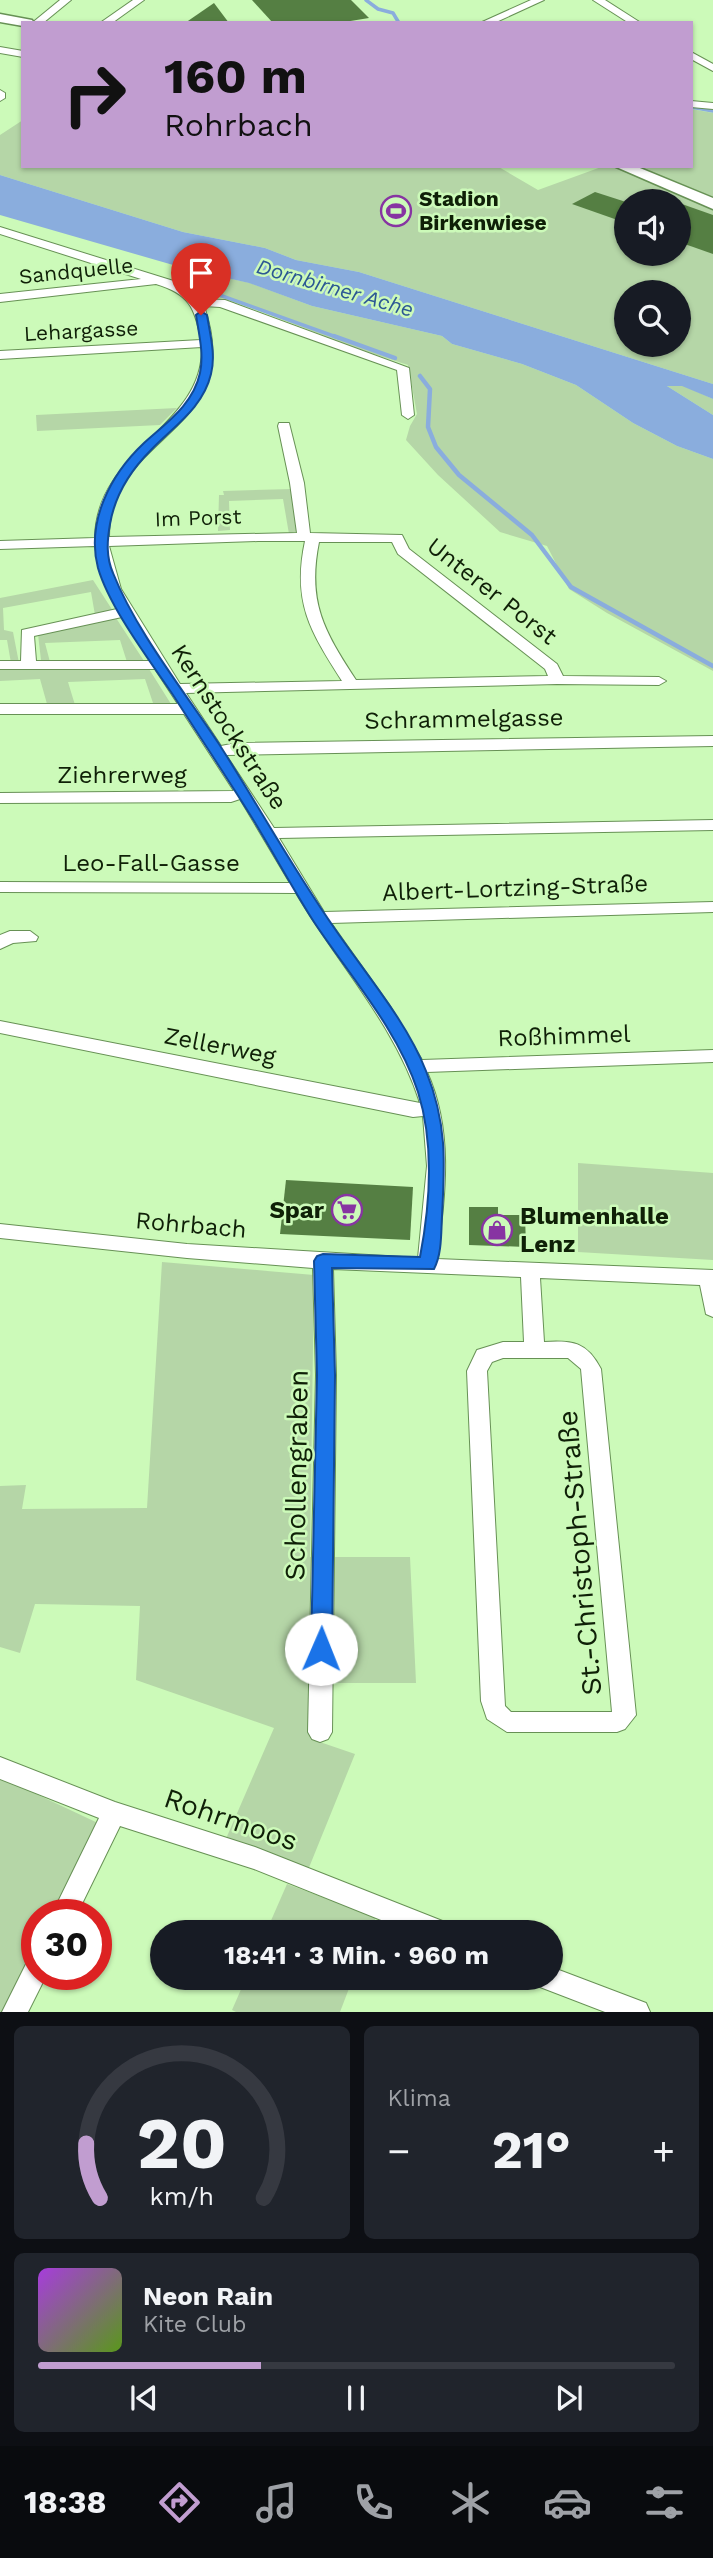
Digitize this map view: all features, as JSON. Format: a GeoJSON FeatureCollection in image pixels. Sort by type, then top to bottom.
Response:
{"type":"FeatureCollection","features":[{"type":"Feature","properties":{"kind":"main road"},"geometry":{"type":"LineString","coordinates":[[0,18],[21,22]]}},
{"type":"Feature","properties":{"kind":"main road"},"geometry":{"type":"LineString","coordinates":[[626,168],[713,204]]}},
{"type":"Feature","properties":{"kind":"street"},"geometry":{"type":"LineString","coordinates":[[40,21],[66,0]]}},
{"type":"Feature","properties":{"kind":"street"},"geometry":{"type":"LineString","coordinates":[[108,21],[139,0]]}},
{"type":"Feature","properties":{"kind":"street"},"geometry":{"type":"LineString","coordinates":[[490,21],[539,0]]}},
{"type":"Feature","properties":{"kind":"street"},"geometry":{"type":"LineString","coordinates":[[598,0],[633,21]]}},
{"type":"Feature","properties":{"kind":"street"},"geometry":{"type":"LineString","coordinates":[[0,50],[21,54]]}},
{"type":"Feature","properties":{"kind":"street"},"geometry":{"type":"LineString","coordinates":[[693,56],[713,68]]}},
{"type":"Feature","properties":{"kind":"street"},"geometry":{"type":"LineString","coordinates":[[693,104],[713,106]]}},
{"type":"Feature","properties":{"kind":"street"},"geometry":{"type":"LineString","coordinates":[[0,230],[156,279],[183,289],[197,302],[221,303],[403,368],[408,415]]}},
{"type":"Feature","properties":{"kind":"street","name":"Sandquelle"},"geometry":{"type":"LineString","coordinates":[[0,298],[148,283],[156,279]]}},
{"type":"Feature","properties":{"kind":"street","name":"Kernstockstraße"},"geometry":{"type":"LineString","coordinates":[[197,302],[207,343],[206,374],[194,401],[124,474],[109,500],[100,542],[110,583],[126,612],[417,1068],[431,1109],[437,1149],[432,1240],[428,1264]]}},
{"type":"Feature","properties":{"kind":"street","name":"Lehargasse"},"geometry":{"type":"LineString","coordinates":[[0,355],[207,343]]}},
{"type":"Feature","properties":{"kind":"street"},"geometry":{"type":"LineString","coordinates":[[284,426],[309,537],[306,563],[307,602],[318,631],[352,685]]}},
{"type":"Feature","properties":{"kind":"street","name":"Im Porst"},"geometry":{"type":"LineString","coordinates":[[0,545],[309,537],[397,538]]}},
{"type":"Feature","properties":{"kind":"street","name":"Unterer Porst"},"geometry":{"type":"LineString","coordinates":[[397,538],[403,551],[552,667],[558,680]]}},
{"type":"Feature","properties":{"kind":"street"},"geometry":{"type":"LineString","coordinates":[[29,665],[27,633],[126,612]]}},
{"type":"Feature","properties":{"kind":"street"},"geometry":{"type":"LineString","coordinates":[[0,665],[160,664]]}},
{"type":"Feature","properties":{"kind":"street","name":"Unterer Porst"},"geometry":{"type":"LineString","coordinates":[[175,689],[558,680],[659,681]]}},
{"type":"Feature","properties":{"kind":"street"},"geometry":{"type":"LineString","coordinates":[[0,709],[188,709]]}},
{"type":"Feature","properties":{"kind":"street","name":"Schrammelgasse"},"geometry":{"type":"LineString","coordinates":[[215,752],[236,748],[713,740]]}},
{"type":"Feature","properties":{"kind":"street","name":"Ziehrerweg"},"geometry":{"type":"LineString","coordinates":[[0,798],[232,797],[243,793]]}},
{"type":"Feature","properties":{"kind":"street"},"geometry":{"type":"LineString","coordinates":[[269,834],[290,831],[713,825]]}},
{"type":"Feature","properties":{"kind":"street","name":"Leo-Fall-Gasse"},"geometry":{"type":"LineString","coordinates":[[0,887],[301,888]]}},
{"type":"Feature","properties":{"kind":"street","name":"Albert-Lortzing-Straße"},"geometry":{"type":"LineString","coordinates":[[319,918],[713,907]]}},
{"type":"Feature","properties":{"kind":"street"},"geometry":{"type":"LineString","coordinates":[[0,943],[10,937],[30,937]]}},
{"type":"Feature","properties":{"kind":"street","name":"Zellerweg"},"geometry":{"type":"LineString","coordinates":[[0,1027],[413,1110],[431,1109]]}},
{"type":"Feature","properties":{"kind":"street","name":"Roßhimmel"},"geometry":{"type":"LineString","coordinates":[[417,1068],[428,1065],[713,1056]]}},
{"type":"Feature","properties":{"kind":"street","name":"Rohrbach"},"geometry":{"type":"LineString","coordinates":[[0,1231],[187,1251],[323,1261],[711,1278]]}},
{"type":"Feature","properties":{"kind":"street","name":"Schollengraben"},"geometry":{"type":"LineString","coordinates":[[320,1732],[326,1375],[323,1261]]}},
{"type":"Feature","properties":{"kind":"street"},"geometry":{"type":"LineString","coordinates":[[530,1269],[534,1350]]}},
{"type":"Feature","properties":{"kind":"street"},"geometry":{"type":"LineString","coordinates":[[711,1278],[713,1309]]}},
{"type":"Feature","properties":{"kind":"street","name":"St.-Christoph-Straße"},"geometry":{"type":"LineString","coordinates":[[503,1350],[534,1350],[575,1350],[586,1357],[592,1369],[624,1715],[617,1722],[507,1722],[495,1712],[492,1701],[477,1371],[484,1356],[503,1350]]}},
{"type":"Feature","properties":{"kind":"street","name":"Rohrmoos"},"geometry":{"type":"LineString","coordinates":[[0,1768],[114,1813],[256,1858],[411,1920]]}},
{"type":"Feature","properties":{"kind":"street"},"geometry":{"type":"LineString","coordinates":[[71,1899],[114,1813]]}},
{"type":"Feature","properties":{"kind":"street"},"geometry":{"type":"LineString","coordinates":[[563,1983],[637,2012]]}},
{"type":"Feature","properties":{"kind":"street"},"geometry":{"type":"LineString","coordinates":[[15,2012],[26,1990]]}},
{"type":"Feature","properties":{"kind":"green space"},"geometry":{"type":"Polygon","coordinates":[[[693,109],[713,113],[713,384],[628,357],[691,357],[691,280],[614,280],[614,353],[359,272],[296,260],[265,248],[183,232],[0,175],[0,135],[21,121],[21,168],[500,168],[538,190],[598,168],[693,168],[693,109]]]}},
{"type":"Feature","properties":{"kind":"green space"},"geometry":{"type":"Polygon","coordinates":[[[187,269],[250,283],[312,306],[442,336],[452,344],[522,364],[576,385],[633,423],[677,446],[713,459],[713,671],[569,589],[547,546],[500,532],[438,475],[406,440],[417,414],[408,365],[358,349],[231,300],[205,295],[178,279],[187,269]]]}},
{"type":"Feature","properties":{"kind":"green space"},"geometry":{"type":"Polygon","coordinates":[[[682,385],[713,399],[713,415],[667,386],[682,385]]]}},
{"type":"Feature","properties":{"kind":"green space"},"geometry":{"type":"Polygon","coordinates":[[[177,408],[160,425],[37,431],[36,415],[177,408]]]}},
{"type":"Feature","properties":{"kind":"green space"},"geometry":{"type":"Polygon","coordinates":[[[292,489],[298,531],[289,534],[283,499],[229,501],[230,530],[218,531],[219,495],[224,495],[223,491],[292,489]]]}},
{"type":"Feature","properties":{"kind":"green space"},"geometry":{"type":"Polygon","coordinates":[[[93,580],[113,611],[95,615],[91,592],[3,608],[4,630],[13,632],[19,663],[11,663],[7,640],[0,640],[0,598],[93,580]]]}},
{"type":"Feature","properties":{"kind":"green space"},"geometry":{"type":"Polygon","coordinates":[[[116,618],[144,661],[127,662],[120,640],[45,643],[50,662],[41,660],[38,634],[116,618]]]}},
{"type":"Feature","properties":{"kind":"green space"},"geometry":{"type":"Polygon","coordinates":[[[149,669],[171,704],[153,703],[145,679],[68,682],[75,705],[47,704],[40,679],[0,681],[0,670],[149,669]]]}},
{"type":"Feature","properties":{"kind":"green space"},"geometry":{"type":"Polygon","coordinates":[[[578,1163],[713,1173],[713,1260],[578,1252],[578,1163]]]}},
{"type":"Feature","properties":{"kind":"green space"},"geometry":{"type":"Polygon","coordinates":[[[162,1262],[314,1275],[310,1557],[410,1557],[416,1683],[316,1683],[314,1740],[355,1754],[308,1870],[225,1841],[274,1728],[136,1680],[140,1606],[35,1604],[20,1653],[0,1647],[0,1486],[26,1485],[22,1509],[147,1508],[162,1262]]]}},
{"type":"Feature","properties":{"kind":"green space"},"geometry":{"type":"Polygon","coordinates":[[[0,1777],[100,1824],[62,1899],[21,1899],[21,1982],[5,2012],[0,2012],[0,1777]]]}},
{"type":"Feature","properties":{"kind":"green space"},"geometry":{"type":"Polygon","coordinates":[[[287,1884],[376,1917],[375,1920],[271,1920],[287,1884]]]}},
{"type":"Feature","properties":{"kind":"green space"},"geometry":{"type":"Polygon","coordinates":[[[241,1990],[348,1990],[340,2012],[232,2010],[241,1990]]]}},
{"type":"Feature","properties":{"kind":"water","name":"Dornbirner Ache"},"geometry":{"type":"Polygon","coordinates":[[[0,175],[183,232],[265,248],[296,260],[359,272],[614,353],[614,357],[628,357],[713,384],[713,399],[682,386],[667,386],[713,415],[713,459],[677,446],[633,423],[576,385],[522,364],[452,344],[442,336],[312,306],[249,283],[187,269],[0,215],[0,175]]]}},
{"type":"Feature","properties":{"kind":"building"},"geometry":{"type":"Polygon","coordinates":[[[252,0],[351,0],[369,18],[350,21],[271,21],[252,0]]]}},
{"type":"Feature","properties":{"kind":"building"},"geometry":{"type":"Polygon","coordinates":[[[214,3],[228,21],[188,21],[214,3]]]}},
{"type":"Feature","properties":{"kind":"building"},"geometry":{"type":"Polygon","coordinates":[[[595,192],[614,198],[614,219],[572,204],[595,192]]]}},
{"type":"Feature","properties":{"kind":"building"},"geometry":{"type":"Polygon","coordinates":[[[691,207],[713,215],[713,254],[691,246],[691,207]]]}},
{"type":"Feature","properties":{"kind":"building","name":"Spar"},"geometry":{"type":"Polygon","coordinates":[[[286,1180],[413,1187],[410,1240],[280,1234],[286,1180]]]}},
{"type":"Feature","properties":{"kind":"building","name":"Blumenhalle Lenz"},"geometry":{"type":"Polygon","coordinates":[[[469,1207],[498,1207],[498,1215],[525,1215],[526,1247],[469,1245],[469,1207]]]}},
{"type":"Feature","properties":{"kind":"waterway"},"geometry":{"type":"LineString","coordinates":[[366,0],[378,9],[393,13],[398,21]]}},
{"type":"Feature","properties":{"kind":"waterway"},"geometry":{"type":"LineString","coordinates":[[693,107],[713,111]]}},
{"type":"Feature","properties":{"kind":"waterway"},"geometry":{"type":"LineString","coordinates":[[175,279],[339,338]]}},
{"type":"Feature","properties":{"kind":"waterway"},"geometry":{"type":"LineString","coordinates":[[334,336],[395,358]]}},
{"type":"Feature","properties":{"kind":"waterway"},"geometry":{"type":"LineString","coordinates":[[420,376],[430,389],[428,427],[436,447],[459,475],[532,535],[571,587],[713,666]]}},
{"type":"Feature","properties":{"kind":"place","name":"Stadion Birkenwiese"},"geometry":{"type":"Point","coordinates":[396,211]}},
{"type":"Feature","properties":{"kind":"place","name":"Spar"},"geometry":{"type":"Point","coordinates":[347,1210]}},
{"type":"Feature","properties":{"kind":"place","name":"Blumenhalle Lenz"},"geometry":{"type":"Point","coordinates":[497,1230]}},
{"type":"Feature","properties":{"kind":"route"},"geometry":{"type":"LineString","coordinates":[[201,315],[208,357],[206,374],[194,401],[184,414],[145,449],[116,486],[107,505],[100,542],[105,570],[126,612],[417,1068],[431,1109],[437,1149],[432,1240],[428,1264],[323,1261],[326,1375],[321,1649]]}}]}
